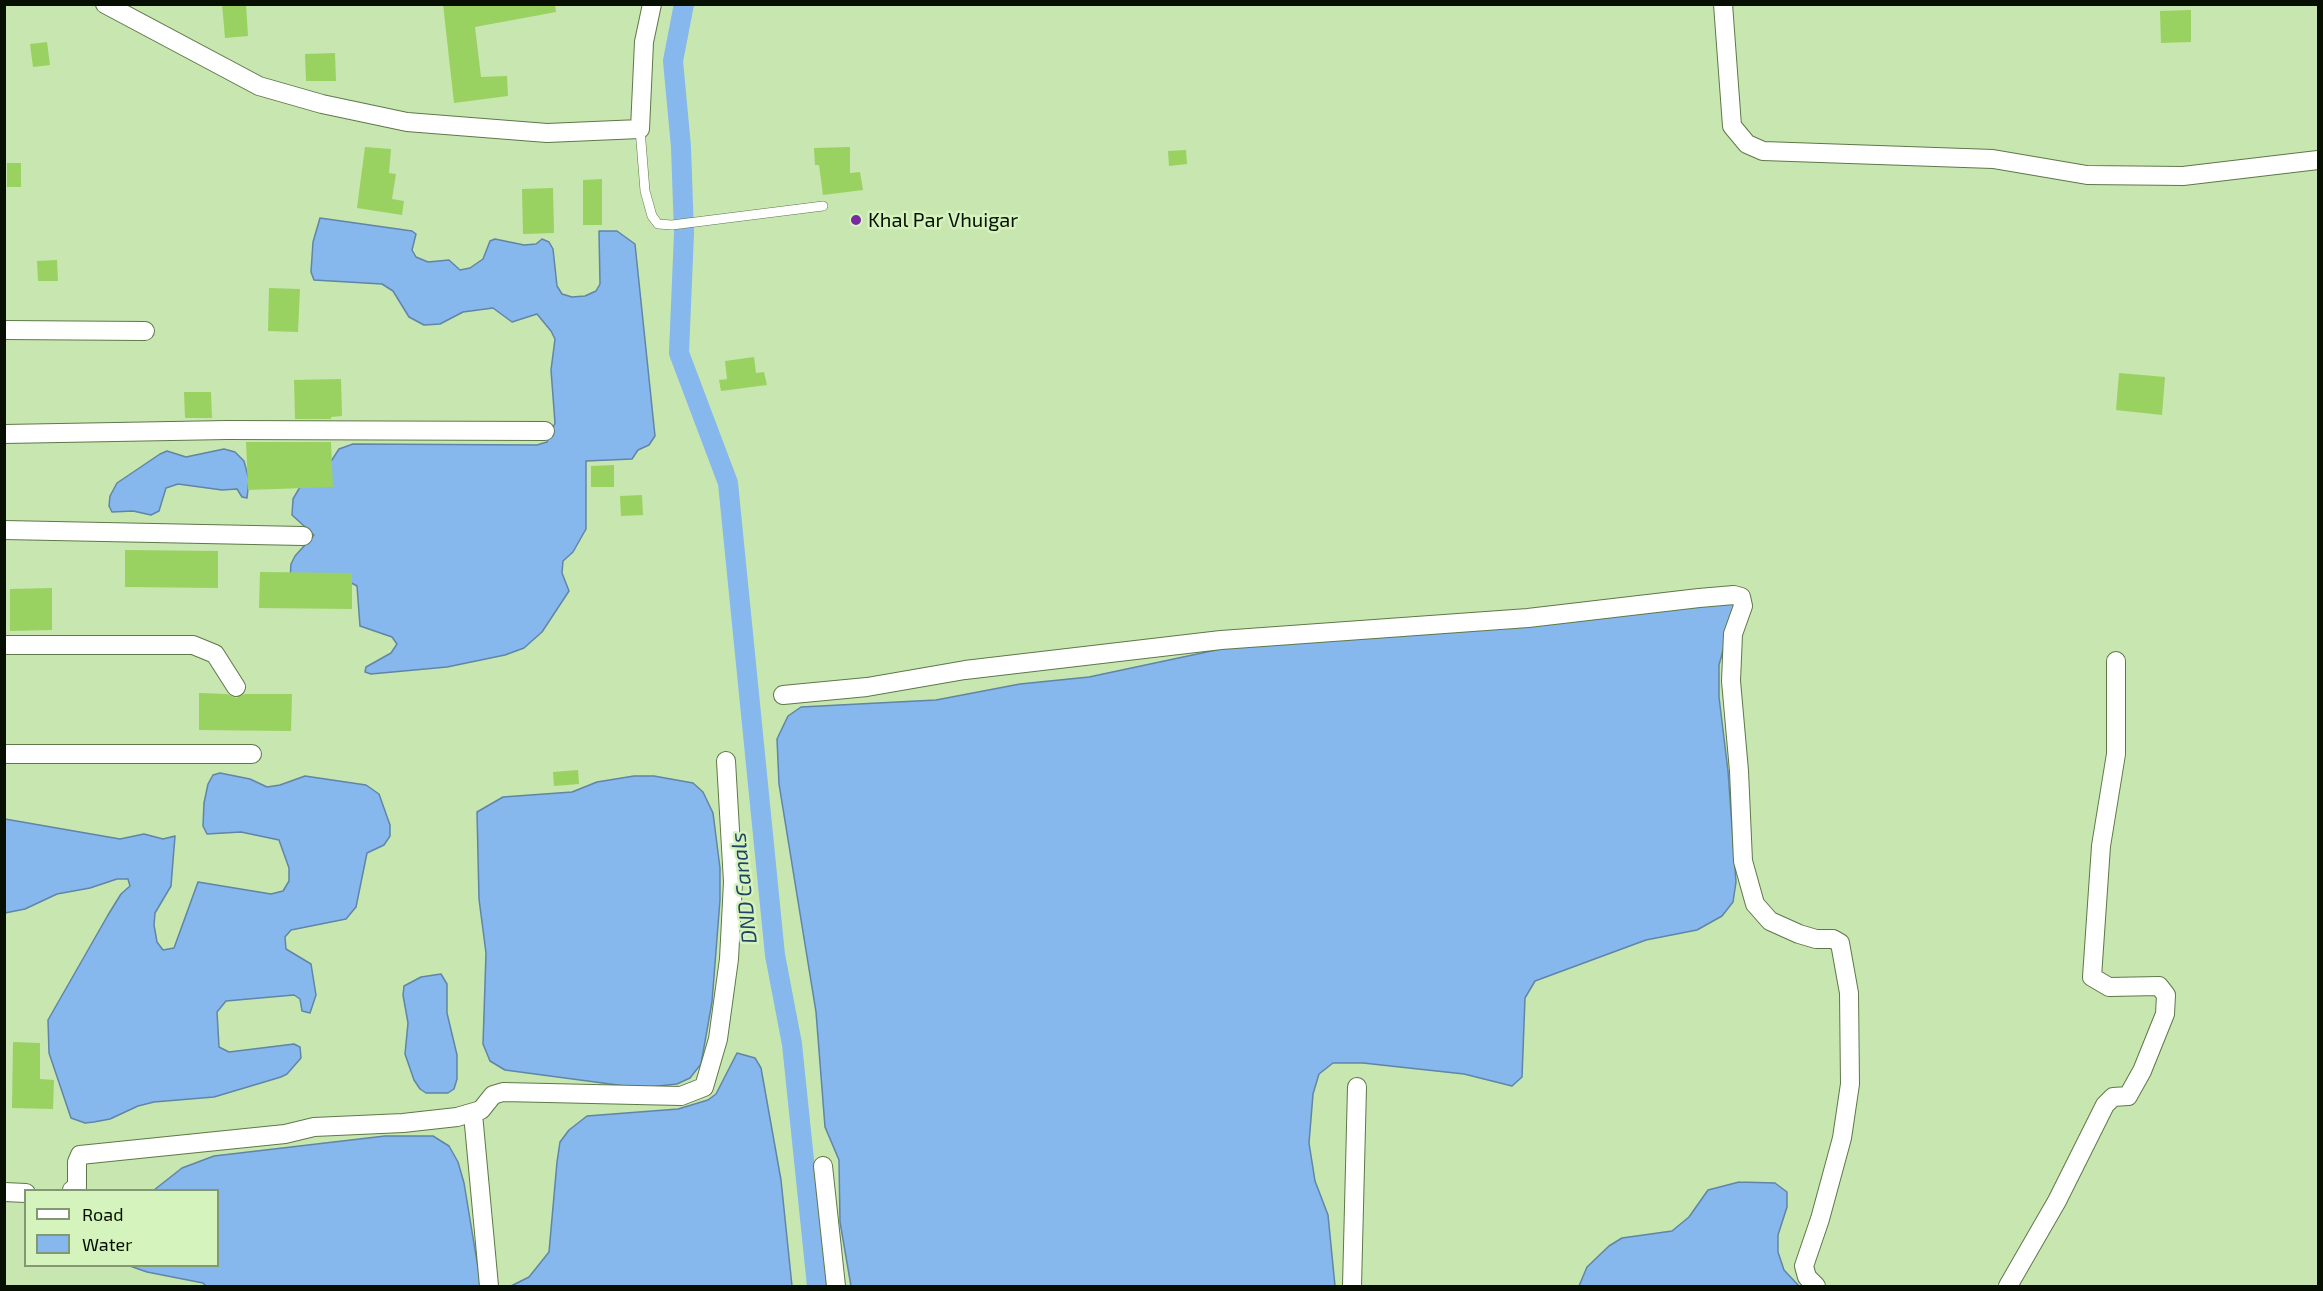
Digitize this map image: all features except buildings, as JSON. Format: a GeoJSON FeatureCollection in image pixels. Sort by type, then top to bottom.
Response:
{"type":"FeatureCollection","features":[{"type":"Feature","properties":{"kind":"street"},"geometry":{"type":"LineString","coordinates":[[110,6],[259,86],[322,104],[407,122],[455,128],[548,133],[640,129],[644,42],[652,4]]}},
{"type":"Feature","properties":{"kind":"street"},"geometry":{"type":"LineString","coordinates":[[1723,4],[1732,126],[1747,144],[1764,151],[1993,159],[2087,175],[2183,176],[2319,160]]}},
{"type":"Feature","properties":{"kind":"street"},"geometry":{"type":"LineString","coordinates":[[4,330],[145,331]]}},
{"type":"Feature","properties":{"kind":"street"},"geometry":{"type":"LineString","coordinates":[[4,434],[227,430],[545,431]]}},
{"type":"Feature","properties":{"kind":"street"},"geometry":{"type":"LineString","coordinates":[[4,530],[303,536]]}},
{"type":"Feature","properties":{"kind":"street"},"geometry":{"type":"LineString","coordinates":[[783,695],[867,687],[976,669],[1221,640],[1528,618],[1699,598],[1734,595],[1741,597],[1743,606],[1733,634],[1731,681],[1739,771],[1743,861],[1755,903],[1770,921],[1799,934],[1815,939],[1833,939],[1840,943],[1849,993],[1850,1084],[1842,1138],[1820,1220],[1804,1266],[1807,1277],[1816,1287]]}},
{"type":"Feature","properties":{"kind":"street"},"geometry":{"type":"LineString","coordinates":[[4,645],[193,645],[215,654],[236,687]]}},
{"type":"Feature","properties":{"kind":"street"},"geometry":{"type":"LineString","coordinates":[[2008,1287],[2057,1201],[2105,1105],[2113,1097],[2128,1096],[2142,1071],[2165,1014],[2166,995],[2159,986],[2109,987],[2092,977],[2101,846],[2116,754],[2116,661]]}},
{"type":"Feature","properties":{"kind":"street"},"geometry":{"type":"LineString","coordinates":[[4,754],[252,754]]}},
{"type":"Feature","properties":{"kind":"street"},"geometry":{"type":"LineString","coordinates":[[74,1189],[77,1187],[77,1161],[80,1155],[285,1134],[314,1127],[403,1123],[473,1114],[481,1110],[493,1095],[503,1092],[681,1096],[704,1087],[718,1039],[729,959],[733,882],[726,761]]}},
{"type":"Feature","properties":{"kind":"street"},"geometry":{"type":"LineString","coordinates":[[1352,1287],[1357,1087]]}},
{"type":"Feature","properties":{"kind":"street"},"geometry":{"type":"LineString","coordinates":[[473,1114],[489,1287]]}},
{"type":"Feature","properties":{"kind":"street"},"geometry":{"type":"LineString","coordinates":[[823,1166],[836,1287]]}},
{"type":"Feature","properties":{"kind":"street"},"geometry":{"type":"LineString","coordinates":[[4,1192],[24,1193]]}},
{"type":"Feature","properties":{"kind":"lane"},"geometry":{"type":"LineString","coordinates":[[640,129],[645,191],[652,216],[658,224],[672,225],[823,206]]}},
{"type":"Feature","properties":{"kind":"water"},"geometry":{"type":"Polygon","coordinates":[[[320,218],[412,231],[416,234],[412,250],[416,257],[428,262],[449,260],[460,270],[470,268],[483,259],[490,241],[495,239],[524,245],[536,244],[542,239],[549,242],[553,249],[557,286],[562,294],[572,297],[585,296],[596,291],[600,284],[599,231],[617,231],[635,244],[655,436],[649,445],[638,450],[632,459],[586,461],[586,529],[573,552],[563,561],[562,573],[569,591],[542,632],[524,648],[505,655],[447,667],[371,674],[365,672],[366,667],[391,653],[397,644],[392,637],[360,626],[357,586],[346,580],[290,579],[291,564],[295,556],[314,535],[292,515],[293,499],[300,487],[328,466],[339,449],[353,444],[537,445],[547,442],[555,423],[551,370],[555,339],[537,314],[512,322],[493,308],[463,312],[440,324],[424,325],[409,317],[393,291],[382,284],[314,280],[311,272],[313,242],[320,218]]]}},
{"type":"Feature","properties":{"kind":"water"},"geometry":{"type":"Polygon","coordinates":[[[224,449],[235,452],[244,461],[249,480],[247,498],[242,497],[237,489],[222,490],[178,484],[166,488],[159,511],[151,515],[133,511],[112,512],[109,506],[110,496],[117,483],[160,454],[167,451],[186,457],[224,449]]]}},
{"type":"Feature","properties":{"kind":"water"},"geometry":{"type":"Polygon","coordinates":[[[1736,603],[1719,665],[1719,697],[1728,771],[1736,882],[1733,902],[1722,916],[1697,930],[1646,940],[1535,981],[1525,998],[1522,1077],[1512,1086],[1464,1074],[1363,1063],[1333,1063],[1319,1074],[1313,1094],[1309,1143],[1315,1181],[1328,1215],[1335,1286],[851,1286],[840,1222],[839,1160],[825,1127],[816,1012],[779,784],[777,739],[788,716],[801,707],[936,700],[1020,684],[1089,677],[1249,643],[1736,603]]]}},
{"type":"Feature","properties":{"kind":"water"},"geometry":{"type":"Polygon","coordinates":[[[220,773],[250,779],[267,787],[305,776],[366,785],[379,794],[390,825],[390,836],[384,845],[367,853],[356,907],[346,919],[291,930],[285,937],[286,949],[311,964],[316,995],[310,1013],[302,1011],[300,999],[294,995],[226,1001],[217,1012],[219,1047],[229,1052],[294,1044],[300,1047],[301,1058],[287,1074],[281,1077],[214,1097],[154,1102],[138,1106],[110,1119],[94,1122],[85,1123],[71,1118],[49,1053],[48,1020],[108,915],[121,894],[130,886],[128,879],[117,879],[90,888],[57,894],[25,909],[5,913],[5,819],[120,839],[144,834],[163,839],[175,836],[171,886],[155,913],[154,925],[157,942],[163,950],[174,948],[198,882],[271,894],[283,891],[289,881],[289,868],[279,840],[241,832],[207,834],[203,826],[208,784],[213,775],[220,773]]]}},
{"type":"Feature","properties":{"kind":"water"},"geometry":{"type":"Polygon","coordinates":[[[634,776],[654,776],[693,783],[703,792],[713,813],[720,868],[720,900],[712,1002],[701,1064],[690,1078],[677,1084],[640,1088],[505,1070],[490,1061],[483,1044],[486,953],[479,899],[477,812],[503,797],[572,792],[597,782],[634,776]]]}},
{"type":"Feature","properties":{"kind":"water"},"geometry":{"type":"Polygon","coordinates":[[[441,974],[447,984],[447,1013],[457,1055],[457,1079],[454,1089],[448,1093],[426,1093],[414,1080],[405,1054],[408,1023],[403,995],[404,986],[421,977],[441,974]]]}},
{"type":"Feature","properties":{"kind":"water"},"geometry":{"type":"Polygon","coordinates":[[[737,1053],[755,1058],[761,1068],[781,1180],[792,1286],[511,1286],[529,1277],[549,1252],[560,1142],[569,1130],[587,1116],[678,1109],[708,1100],[716,1094],[737,1053]]]}},
{"type":"Feature","properties":{"kind":"water"},"geometry":{"type":"Polygon","coordinates":[[[385,1136],[433,1136],[449,1146],[458,1162],[464,1183],[481,1286],[206,1286],[203,1283],[133,1267],[219,1267],[219,1189],[155,1189],[182,1168],[214,1156],[385,1136]]]}},
{"type":"Feature","properties":{"kind":"water"},"geometry":{"type":"Polygon","coordinates":[[[1739,1182],[1775,1183],[1787,1192],[1787,1207],[1778,1235],[1778,1252],[1784,1270],[1799,1286],[1579,1286],[1587,1267],[1609,1246],[1622,1238],[1672,1231],[1689,1217],[1708,1190],[1739,1182]]]}},
{"type":"Feature","properties":{"kind":"waterway","name":"DND Canals"},"geometry":{"type":"LineString","coordinates":[[684,4],[673,61],[681,147],[684,233],[679,353],[728,483],[775,955],[792,1044],[817,1286]]}},
{"type":"Feature","properties":{"kind":"place","name":"Khal Par Vhuigar"},"geometry":{"type":"Point","coordinates":[856,220]}}]}
